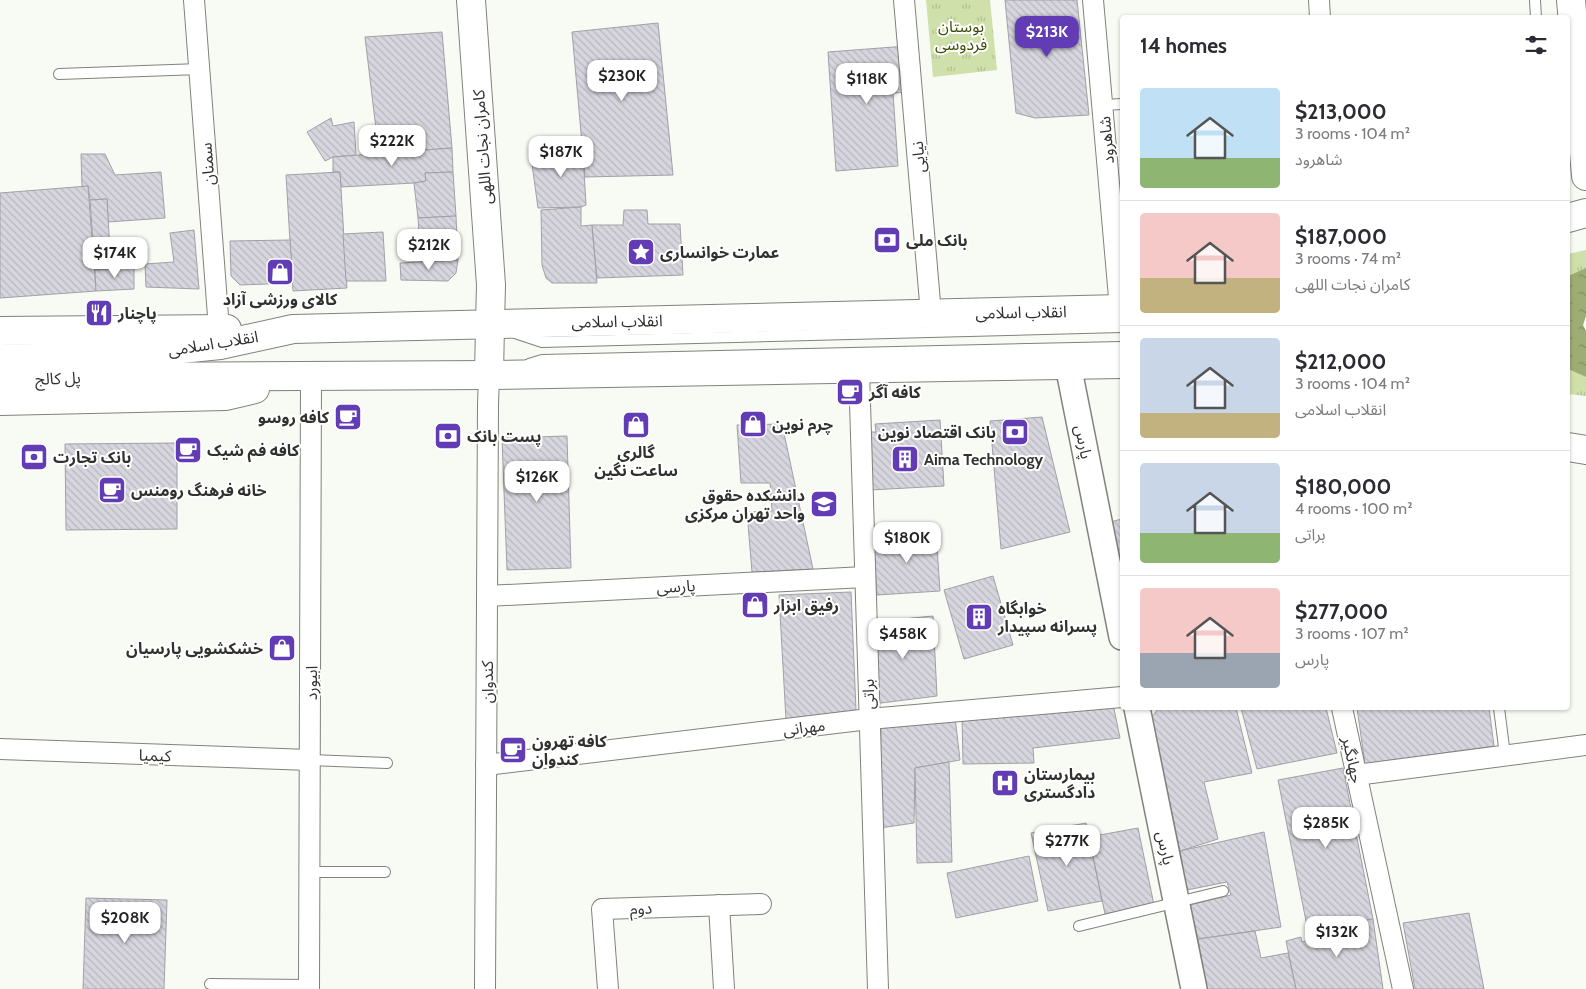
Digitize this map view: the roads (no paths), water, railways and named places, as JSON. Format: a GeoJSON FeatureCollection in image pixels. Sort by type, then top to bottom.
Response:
{"type":"FeatureCollection","features":[{"type":"Feature","properties":{"kind":"main road","name":"کامران نجات اللهی"},"geometry":{"type":"LineString","coordinates":[[471,0],[491,285],[489,375]]}},
{"type":"Feature","properties":{"kind":"main road"},"geometry":{"type":"LineString","coordinates":[[1572,0],[1586,176]]}},
{"type":"Feature","properties":{"kind":"main road"},"geometry":{"type":"LineString","coordinates":[[1570,217],[1586,213]]}},
{"type":"Feature","properties":{"kind":"main road","name":"انقلاب اسلامی"},"geometry":{"type":"LineString","coordinates":[[114,367],[293,329],[932,314],[1120,315]]}},
{"type":"Feature","properties":{"kind":"main road"},"geometry":{"type":"LineString","coordinates":[[0,332],[220,328],[293,329]]}},
{"type":"Feature","properties":{"kind":"main road","name":"پل کالج"},"geometry":{"type":"LineString","coordinates":[[0,359],[114,367]]}},
{"type":"Feature","properties":{"kind":"main road","name":"انقلاب اسلامی"},"geometry":{"type":"LineString","coordinates":[[114,367],[311,377],[859,370],[1120,364]]}},
{"type":"Feature","properties":{"kind":"main road","name":"پل کالج"},"geometry":{"type":"LineString","coordinates":[[0,380],[114,367]]}},
{"type":"Feature","properties":{"kind":"main road"},"geometry":{"type":"LineString","coordinates":[[0,401],[226,396],[311,377]]}},
{"type":"Feature","properties":{"kind":"main road"},"geometry":{"type":"LineString","coordinates":[[1570,447],[1586,450]]}},
{"type":"Feature","properties":{"kind":"street","name":"سمنان"},"geometry":{"type":"LineString","coordinates":[[194,0],[220,328]]}},
{"type":"Feature","properties":{"kind":"street","name":"نیایی"},"geometry":{"type":"LineString","coordinates":[[904,0],[932,314]]}},
{"type":"Feature","properties":{"kind":"street","name":"شاهرود"},"geometry":{"type":"LineString","coordinates":[[1093,0],[1113,105],[1120,268]]}},
{"type":"Feature","properties":{"kind":"street"},"geometry":{"type":"LineString","coordinates":[[1319,0],[1320,15]]}},
{"type":"Feature","properties":{"kind":"street","name":"پارس"},"geometry":{"type":"LineString","coordinates":[[1068,365],[1120,627]]}},
{"type":"Feature","properties":{"kind":"street","name":"براتی"},"geometry":{"type":"LineString","coordinates":[[859,370],[878,989]]}},
{"type":"Feature","properties":{"kind":"street","name":"کندوان"},"geometry":{"type":"LineString","coordinates":[[485,989],[489,375]]}},
{"type":"Feature","properties":{"kind":"street","name":"ابیورد"},"geometry":{"type":"LineString","coordinates":[[309,987],[311,377]]}},
{"type":"Feature","properties":{"kind":"street","name":"پارسی"},"geometry":{"type":"LineString","coordinates":[[487,596],[865,577]]}},
{"type":"Feature","properties":{"kind":"street","name":"مهرانی"},"geometry":{"type":"LineString","coordinates":[[486,765],[869,719],[1120,697]]}},
{"type":"Feature","properties":{"kind":"street","name":"پارس"},"geometry":{"type":"LineString","coordinates":[[1137,710],[1194,989]]}},
{"type":"Feature","properties":{"kind":"street","name":"جهانگیر"},"geometry":{"type":"LineString","coordinates":[[1342,710],[1403,989]]}},
{"type":"Feature","properties":{"kind":"street"},"geometry":{"type":"LineString","coordinates":[[1356,775],[1586,745]]}},
{"type":"Feature","properties":{"kind":"street","name":"کیمیا"},"geometry":{"type":"LineString","coordinates":[[0,749],[310,760]]}},
{"type":"Feature","properties":{"kind":"street","name":"دوم"},"geometry":{"type":"LineString","coordinates":[[608,989],[602,909],[761,904]]}},
{"type":"Feature","properties":{"kind":"street"},"geometry":{"type":"LineString","coordinates":[[719,905],[724,989]]}},
{"type":"Feature","properties":{"kind":"lane"},"geometry":{"type":"LineString","coordinates":[[1535,0],[1536,15]]}},
{"type":"Feature","properties":{"kind":"lane"},"geometry":{"type":"LineString","coordinates":[[59,74],[200,69]]}},
{"type":"Feature","properties":{"kind":"lane"},"geometry":{"type":"LineString","coordinates":[[490,325],[542,342],[1120,315]]}},
{"type":"Feature","properties":{"kind":"lane"},"geometry":{"type":"LineString","coordinates":[[489,375],[542,360],[1120,347]]}},
{"type":"Feature","properties":{"kind":"lane"},"geometry":{"type":"LineString","coordinates":[[1499,710],[1505,755]]}},
{"type":"Feature","properties":{"kind":"lane"},"geometry":{"type":"LineString","coordinates":[[310,760],[387,763]]}},
{"type":"Feature","properties":{"kind":"lane"},"geometry":{"type":"LineString","coordinates":[[309,872],[385,872]]}},
{"type":"Feature","properties":{"kind":"lane"},"geometry":{"type":"LineString","coordinates":[[1080,926],[1223,891]]}},
{"type":"Feature","properties":{"kind":"lane"},"geometry":{"type":"LineString","coordinates":[[210,984],[309,987]]}},
{"type":"Feature","properties":{"kind":"water"},"geometry":{"type":"Polygon","coordinates":[[[1586,268],[1586,316],[1583,325],[1586,331],[1586,377],[1570,370],[1570,275],[1586,268]]]}},
{"type":"Feature","properties":{"kind":"place","name":"بانک ملی"},"geometry":{"type":"Point","coordinates":[887,240]}},
{"type":"Feature","properties":{"kind":"place","name":"عمارت خوانساری"},"geometry":{"type":"Point","coordinates":[641,252]}},
{"type":"Feature","properties":{"kind":"place","name":"کالای ورزشی آزاد"},"geometry":{"type":"Point","coordinates":[280,272]}},
{"type":"Feature","properties":{"kind":"place","name":"پاچنار"},"geometry":{"type":"Point","coordinates":[99,313]}},
{"type":"Feature","properties":{"kind":"place","name":"کافه آگر"},"geometry":{"type":"Point","coordinates":[850,392]}},
{"type":"Feature","properties":{"kind":"place","name":"کافه روسو"},"geometry":{"type":"Point","coordinates":[348,417]}},
{"type":"Feature","properties":{"kind":"place","name":"چرم نوین"},"geometry":{"type":"Point","coordinates":[753,424]}},
{"type":"Feature","properties":{"kind":"place","name":"گالری ساعت نگین"},"geometry":{"type":"Point","coordinates":[636,425]}},
{"type":"Feature","properties":{"kind":"place","name":"بانک اقتصاد نوین"},"geometry":{"type":"Point","coordinates":[1015,432]}},
{"type":"Feature","properties":{"kind":"place","name":"پست بانک"},"geometry":{"type":"Point","coordinates":[448,436]}},
{"type":"Feature","properties":{"kind":"place","name":"کافه فم شیک"},"geometry":{"type":"Point","coordinates":[188,450]}},
{"type":"Feature","properties":{"kind":"place","name":"بانک تجارت"},"geometry":{"type":"Point","coordinates":[34,457]}},
{"type":"Feature","properties":{"kind":"place","name":"Aima Technology"},"geometry":{"type":"Point","coordinates":[905,459]}},
{"type":"Feature","properties":{"kind":"place","name":"خانه فرهنگ رومنس"},"geometry":{"type":"Point","coordinates":[112,490]}},
{"type":"Feature","properties":{"kind":"place","name":"دانشکده حقوق واحد تهران مرکزی"},"geometry":{"type":"Point","coordinates":[824,504]}},
{"type":"Feature","properties":{"kind":"place","name":"رفیق ابزار"},"geometry":{"type":"Point","coordinates":[755,605]}},
{"type":"Feature","properties":{"kind":"place","name":"خوابگاه پسرانه سپیدار"},"geometry":{"type":"Point","coordinates":[979,617]}},
{"type":"Feature","properties":{"kind":"place","name":"خشکشویی پارسیان"},"geometry":{"type":"Point","coordinates":[282,648]}},
{"type":"Feature","properties":{"kind":"place","name":"کافه تهرون کندوان"},"geometry":{"type":"Point","coordinates":[513,750]}},
{"type":"Feature","properties":{"kind":"place","name":"بیمارستان دادگستری"},"geometry":{"type":"Point","coordinates":[1005,783]}},
{"type":"Feature","properties":{"kind":"park label","name":"بوستان فردوسی"},"geometry":{"type":"Point","coordinates":[961,35]}}]}
